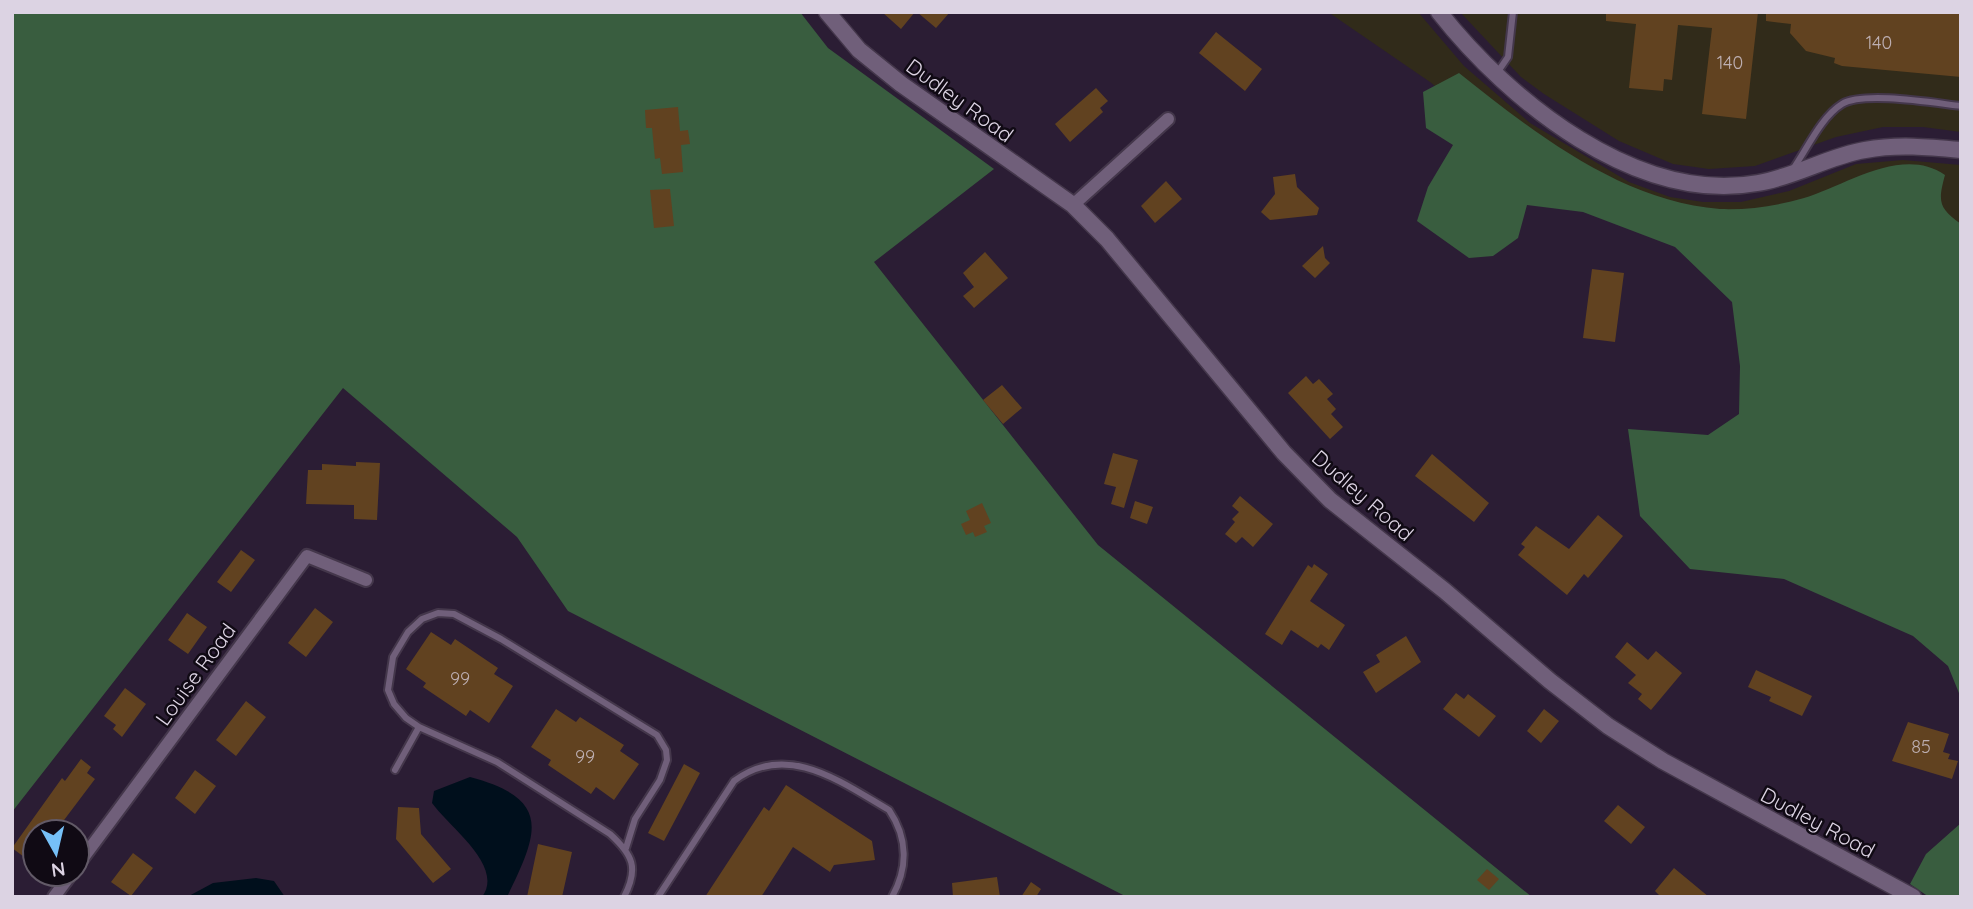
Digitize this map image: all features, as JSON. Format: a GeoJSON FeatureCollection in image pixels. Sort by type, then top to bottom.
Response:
{"type":"FeatureCollection","features":[{"type":"Feature","properties":{"kind":"street","name":"Dudley Road"},"geometry":{"type":"LineString","coordinates":[[827,12],[859,50],[901,84],[1073,205],[1114,248],[1284,453],[1330,500],[1608,726],[1673,767],[1913,897]]}},
{"type":"Feature","properties":{"kind":"street"},"geometry":{"type":"LineString","coordinates":[[1439,12],[1495,76],[1563,130],[1635,167],[1690,184],[1728,187],[1788,176],[1864,150],[1908,146],[1961,150]]}},
{"type":"Feature","properties":{"kind":"street"},"geometry":{"type":"LineString","coordinates":[[1073,205],[1168,120]]}},
{"type":"Feature","properties":{"kind":"street","name":"Louise Road"},"geometry":{"type":"LineString","coordinates":[[91,847],[307,556],[366,579]]}},
{"type":"Feature","properties":{"kind":"lane"},"geometry":{"type":"LineString","coordinates":[[1495,76],[1508,57],[1513,12]]}},
{"type":"Feature","properties":{"kind":"lane"},"geometry":{"type":"LineString","coordinates":[[1788,176],[1828,117],[1849,101],[1880,100],[1961,106]]}},
{"type":"Feature","properties":{"kind":"lane"},"geometry":{"type":"LineString","coordinates":[[624,897],[632,881],[633,865],[626,848],[610,834],[497,762],[419,727],[394,704],[388,690],[393,657],[408,632],[422,619],[439,613],[454,614],[501,639],[657,735],[666,750],[667,760],[660,780],[635,819],[626,848]]}},
{"type":"Feature","properties":{"kind":"lane"},"geometry":{"type":"LineString","coordinates":[[395,770],[419,727]]}},
{"type":"Feature","properties":{"kind":"lane"},"geometry":{"type":"LineString","coordinates":[[658,897],[734,780],[749,769],[784,762],[801,765],[889,810],[897,823],[904,861],[903,877],[892,897]]}},
{"type":"Feature","properties":{"kind":"shaded area"},"geometry":{"type":"Polygon","coordinates":[[[1328,12],[1418,12],[1464,66],[1530,123],[1629,182],[1670,197],[1703,202],[1741,202],[1789,191],[1856,164],[1903,160],[1961,165],[1961,267],[1554,182],[1430,82],[1328,12]]]}},
{"type":"Feature","properties":{"kind":"shaded area"},"geometry":{"type":"Polygon","coordinates":[[[1460,12],[1961,12],[1961,132],[1923,127],[1883,127],[1836,137],[1755,166],[1709,169],[1673,164],[1619,141],[1544,94],[1521,77],[1460,12]]]}},
{"type":"Feature","properties":{"kind":"green space"},"geometry":{"type":"Polygon","coordinates":[[[12,12],[800,12],[828,48],[994,169],[874,262],[1098,545],[1532,897],[1127,897],[568,611],[517,537],[343,388],[12,812],[12,12]]]}},
{"type":"Feature","properties":{"kind":"green space"},"geometry":{"type":"Polygon","coordinates":[[[1459,73],[1517,118],[1580,160],[1648,193],[1684,204],[1720,209],[1773,205],[1804,198],[1892,166],[1911,164],[1928,167],[1945,175],[1941,191],[1942,203],[1948,213],[1961,224],[1961,698],[1948,666],[1913,636],[1784,579],[1690,569],[1640,516],[1628,429],[1708,435],[1739,414],[1740,366],[1732,302],[1675,247],[1583,212],[1527,205],[1518,238],[1493,256],[1469,258],[1417,221],[1428,187],[1453,145],[1426,128],[1423,92],[1459,73]]]}},
{"type":"Feature","properties":{"kind":"green space"},"geometry":{"type":"Polygon","coordinates":[[[1961,823],[1961,897],[1929,897],[1910,884],[1926,854],[1961,823]]]}},
{"type":"Feature","properties":{"kind":"water"},"geometry":{"type":"Polygon","coordinates":[[[470,777],[497,786],[515,796],[526,808],[531,821],[531,837],[526,854],[507,897],[482,897],[487,885],[481,860],[432,803],[434,791],[470,777]]]}},
{"type":"Feature","properties":{"kind":"water"},"geometry":{"type":"Polygon","coordinates":[[[256,878],[274,881],[285,897],[187,897],[213,883],[256,878]]]}},
{"type":"Feature","properties":{"kind":"building"},"geometry":{"type":"Polygon","coordinates":[[[882,12],[915,12],[901,29],[882,12]]]}},
{"type":"Feature","properties":{"kind":"building"},"geometry":{"type":"Polygon","coordinates":[[[917,12],[950,12],[936,28],[917,12]]]}},
{"type":"Feature","properties":{"kind":"building"},"geometry":{"type":"Polygon","coordinates":[[[1606,12],[1758,12],[1746,119],[1702,114],[1712,28],[1678,25],[1672,80],[1664,79],[1663,91],[1629,88],[1636,24],[1606,21],[1606,12]]]}},
{"type":"Feature","properties":{"kind":"building"},"geometry":{"type":"Polygon","coordinates":[[[1766,12],[1961,12],[1961,77],[1842,66],[1834,63],[1835,58],[1806,51],[1790,33],[1791,24],[1766,21],[1766,12]]]}},
{"type":"Feature","properties":{"kind":"building"},"geometry":{"type":"Polygon","coordinates":[[[1216,32],[1262,69],[1245,91],[1199,53],[1216,32]]]}},
{"type":"Feature","properties":{"kind":"building"},"geometry":{"type":"Polygon","coordinates":[[[1096,88],[1108,101],[1100,108],[1103,112],[1070,142],[1055,124],[1096,88]]]}},
{"type":"Feature","properties":{"kind":"building"},"geometry":{"type":"Polygon","coordinates":[[[678,107],[680,131],[688,130],[690,144],[681,145],[683,172],[662,174],[660,158],[655,159],[652,128],[646,128],[645,110],[678,107]]]}},
{"type":"Feature","properties":{"kind":"building"},"geometry":{"type":"Polygon","coordinates":[[[1295,174],[1297,187],[1319,208],[1317,215],[1270,220],[1261,212],[1275,194],[1273,177],[1295,174]]]}},
{"type":"Feature","properties":{"kind":"building"},"geometry":{"type":"Polygon","coordinates":[[[1166,181],[1182,199],[1155,223],[1141,206],[1166,181]]]}},
{"type":"Feature","properties":{"kind":"building"},"geometry":{"type":"Polygon","coordinates":[[[670,189],[674,226],[654,228],[650,190],[670,189]]]}},
{"type":"Feature","properties":{"kind":"building"},"geometry":{"type":"Polygon","coordinates":[[[1323,246],[1325,258],[1330,263],[1315,278],[1302,266],[1323,246]]]}},
{"type":"Feature","properties":{"kind":"building"},"geometry":{"type":"Polygon","coordinates":[[[985,252],[1008,278],[974,308],[963,296],[974,287],[963,273],[985,252]]]}},
{"type":"Feature","properties":{"kind":"building"},"geometry":{"type":"Polygon","coordinates":[[[1592,269],[1624,273],[1615,342],[1583,338],[1592,269]]]}},
{"type":"Feature","properties":{"kind":"building"},"geometry":{"type":"Polygon","coordinates":[[[1306,376],[1313,384],[1319,379],[1333,394],[1327,399],[1336,409],[1331,414],[1343,427],[1330,439],[1288,393],[1306,376]]]}},
{"type":"Feature","properties":{"kind":"building"},"geometry":{"type":"Polygon","coordinates":[[[1002,385],[1022,408],[1003,424],[983,400],[1002,385]]]}},
{"type":"Feature","properties":{"kind":"building"},"geometry":{"type":"Polygon","coordinates":[[[1113,453],[1138,460],[1124,508],[1111,504],[1116,487],[1104,484],[1113,453]]]}},
{"type":"Feature","properties":{"kind":"building"},"geometry":{"type":"Polygon","coordinates":[[[1432,454],[1489,503],[1474,522],[1415,476],[1432,454]]]}},
{"type":"Feature","properties":{"kind":"building"},"geometry":{"type":"Polygon","coordinates":[[[356,462],[380,463],[377,520],[354,519],[354,505],[306,504],[308,470],[322,470],[322,464],[356,466],[356,462]]]}},
{"type":"Feature","properties":{"kind":"building"},"geometry":{"type":"Polygon","coordinates":[[[1240,496],[1273,524],[1253,547],[1242,537],[1236,543],[1225,534],[1235,522],[1232,519],[1239,512],[1232,506],[1240,496]]]}},
{"type":"Feature","properties":{"kind":"building"},"geometry":{"type":"Polygon","coordinates":[[[1135,501],[1153,507],[1147,524],[1130,518],[1135,501]]]}},
{"type":"Feature","properties":{"kind":"building"},"geometry":{"type":"Polygon","coordinates":[[[982,503],[991,523],[984,526],[987,532],[975,537],[973,532],[966,535],[961,524],[970,520],[966,511],[982,503]]]}},
{"type":"Feature","properties":{"kind":"building"},"geometry":{"type":"Polygon","coordinates":[[[1598,515],[1623,536],[1588,578],[1584,574],[1567,595],[1518,555],[1525,547],[1521,544],[1536,526],[1569,549],[1598,515]]]}},
{"type":"Feature","properties":{"kind":"building"},"geometry":{"type":"Polygon","coordinates":[[[241,550],[255,560],[231,592],[217,582],[241,550]]]}},
{"type":"Feature","properties":{"kind":"building"},"geometry":{"type":"Polygon","coordinates":[[[1314,564],[1328,574],[1310,601],[1345,625],[1329,650],[1321,644],[1318,648],[1291,630],[1282,645],[1265,634],[1308,565],[1312,568],[1314,564]]]}},
{"type":"Feature","properties":{"kind":"building"},"geometry":{"type":"Polygon","coordinates":[[[315,608],[333,622],[306,657],[288,643],[315,608]]]}},
{"type":"Feature","properties":{"kind":"building"},"geometry":{"type":"Polygon","coordinates":[[[187,613],[207,627],[188,654],[168,640],[187,613]]]}},
{"type":"Feature","properties":{"kind":"building"},"geometry":{"type":"Polygon","coordinates":[[[431,632],[451,645],[455,639],[498,668],[494,674],[513,686],[489,723],[470,710],[466,716],[423,687],[426,683],[406,669],[431,632]]]}},
{"type":"Feature","properties":{"kind":"building"},"geometry":{"type":"Polygon","coordinates":[[[1406,636],[1421,662],[1376,693],[1363,672],[1380,662],[1376,655],[1406,636]]]}},
{"type":"Feature","properties":{"kind":"building"},"geometry":{"type":"Polygon","coordinates":[[[1627,642],[1648,660],[1656,651],[1682,673],[1651,710],[1638,699],[1642,694],[1628,683],[1636,675],[1615,657],[1627,642]]]}},
{"type":"Feature","properties":{"kind":"building"},"geometry":{"type":"Polygon","coordinates":[[[1756,670],[1812,696],[1802,716],[1769,701],[1771,697],[1748,687],[1756,670]]]}},
{"type":"Feature","properties":{"kind":"building"},"geometry":{"type":"Polygon","coordinates":[[[125,688],[146,704],[122,737],[113,729],[116,725],[104,716],[125,688]]]}},
{"type":"Feature","properties":{"kind":"building"},"geometry":{"type":"Polygon","coordinates":[[[1456,693],[1464,699],[1468,694],[1496,716],[1479,737],[1443,709],[1456,693]]]}},
{"type":"Feature","properties":{"kind":"building"},"geometry":{"type":"Polygon","coordinates":[[[246,701],[266,717],[236,756],[216,740],[246,701]]]}},
{"type":"Feature","properties":{"kind":"building"},"geometry":{"type":"Polygon","coordinates":[[[556,709],[576,722],[580,717],[624,745],[620,751],[639,764],[614,800],[596,787],[591,794],[548,765],[551,760],[531,747],[556,709]]]}},
{"type":"Feature","properties":{"kind":"building"},"geometry":{"type":"Polygon","coordinates":[[[1544,709],[1559,721],[1541,743],[1527,731],[1544,709]]]}},
{"type":"Feature","properties":{"kind":"building"},"geometry":{"type":"Polygon","coordinates":[[[1908,722],[1949,734],[1943,752],[1950,754],[1948,759],[1958,761],[1952,779],[1892,761],[1908,722]]]}},
{"type":"Feature","properties":{"kind":"building"},"geometry":{"type":"Polygon","coordinates":[[[81,759],[91,767],[87,773],[95,779],[66,818],[33,818],[62,778],[65,781],[81,759]]]}},
{"type":"Feature","properties":{"kind":"building"},"geometry":{"type":"Polygon","coordinates":[[[684,764],[700,773],[664,841],[648,833],[684,764]]]}},
{"type":"Feature","properties":{"kind":"building"},"geometry":{"type":"Polygon","coordinates":[[[195,770],[216,786],[195,814],[175,798],[195,770]]]}},
{"type":"Feature","properties":{"kind":"building"},"geometry":{"type":"Polygon","coordinates":[[[786,785],[872,841],[875,860],[834,865],[830,872],[793,847],[761,897],[705,897],[764,807],[769,811],[786,785]]]}},
{"type":"Feature","properties":{"kind":"building"},"geometry":{"type":"Polygon","coordinates":[[[1618,805],[1645,827],[1631,844],[1604,821],[1618,805]]]}},
{"type":"Feature","properties":{"kind":"building"},"geometry":{"type":"Polygon","coordinates":[[[398,807],[419,808],[421,834],[451,869],[433,883],[396,839],[398,807]]]}},
{"type":"Feature","properties":{"kind":"building"},"geometry":{"type":"Polygon","coordinates":[[[21,835],[21,855],[12,848],[21,835]]]}},
{"type":"Feature","properties":{"kind":"building"},"geometry":{"type":"Polygon","coordinates":[[[538,844],[572,852],[562,897],[527,897],[538,844]]]}},
{"type":"Feature","properties":{"kind":"building"},"geometry":{"type":"Polygon","coordinates":[[[133,853],[153,868],[131,896],[111,882],[133,853]]]}},
{"type":"Feature","properties":{"kind":"building"},"geometry":{"type":"Polygon","coordinates":[[[1674,868],[1709,897],[1661,897],[1655,891],[1674,868]]]}},
{"type":"Feature","properties":{"kind":"building"},"geometry":{"type":"Polygon","coordinates":[[[1487,869],[1499,879],[1489,890],[1477,880],[1487,869]]]}},
{"type":"Feature","properties":{"kind":"building"},"geometry":{"type":"Polygon","coordinates":[[[997,877],[1000,897],[953,897],[952,883],[997,877]]]}},
{"type":"Feature","properties":{"kind":"building"},"geometry":{"type":"Polygon","coordinates":[[[1031,882],[1041,889],[1036,897],[1021,897],[1031,882]]]}}]}
